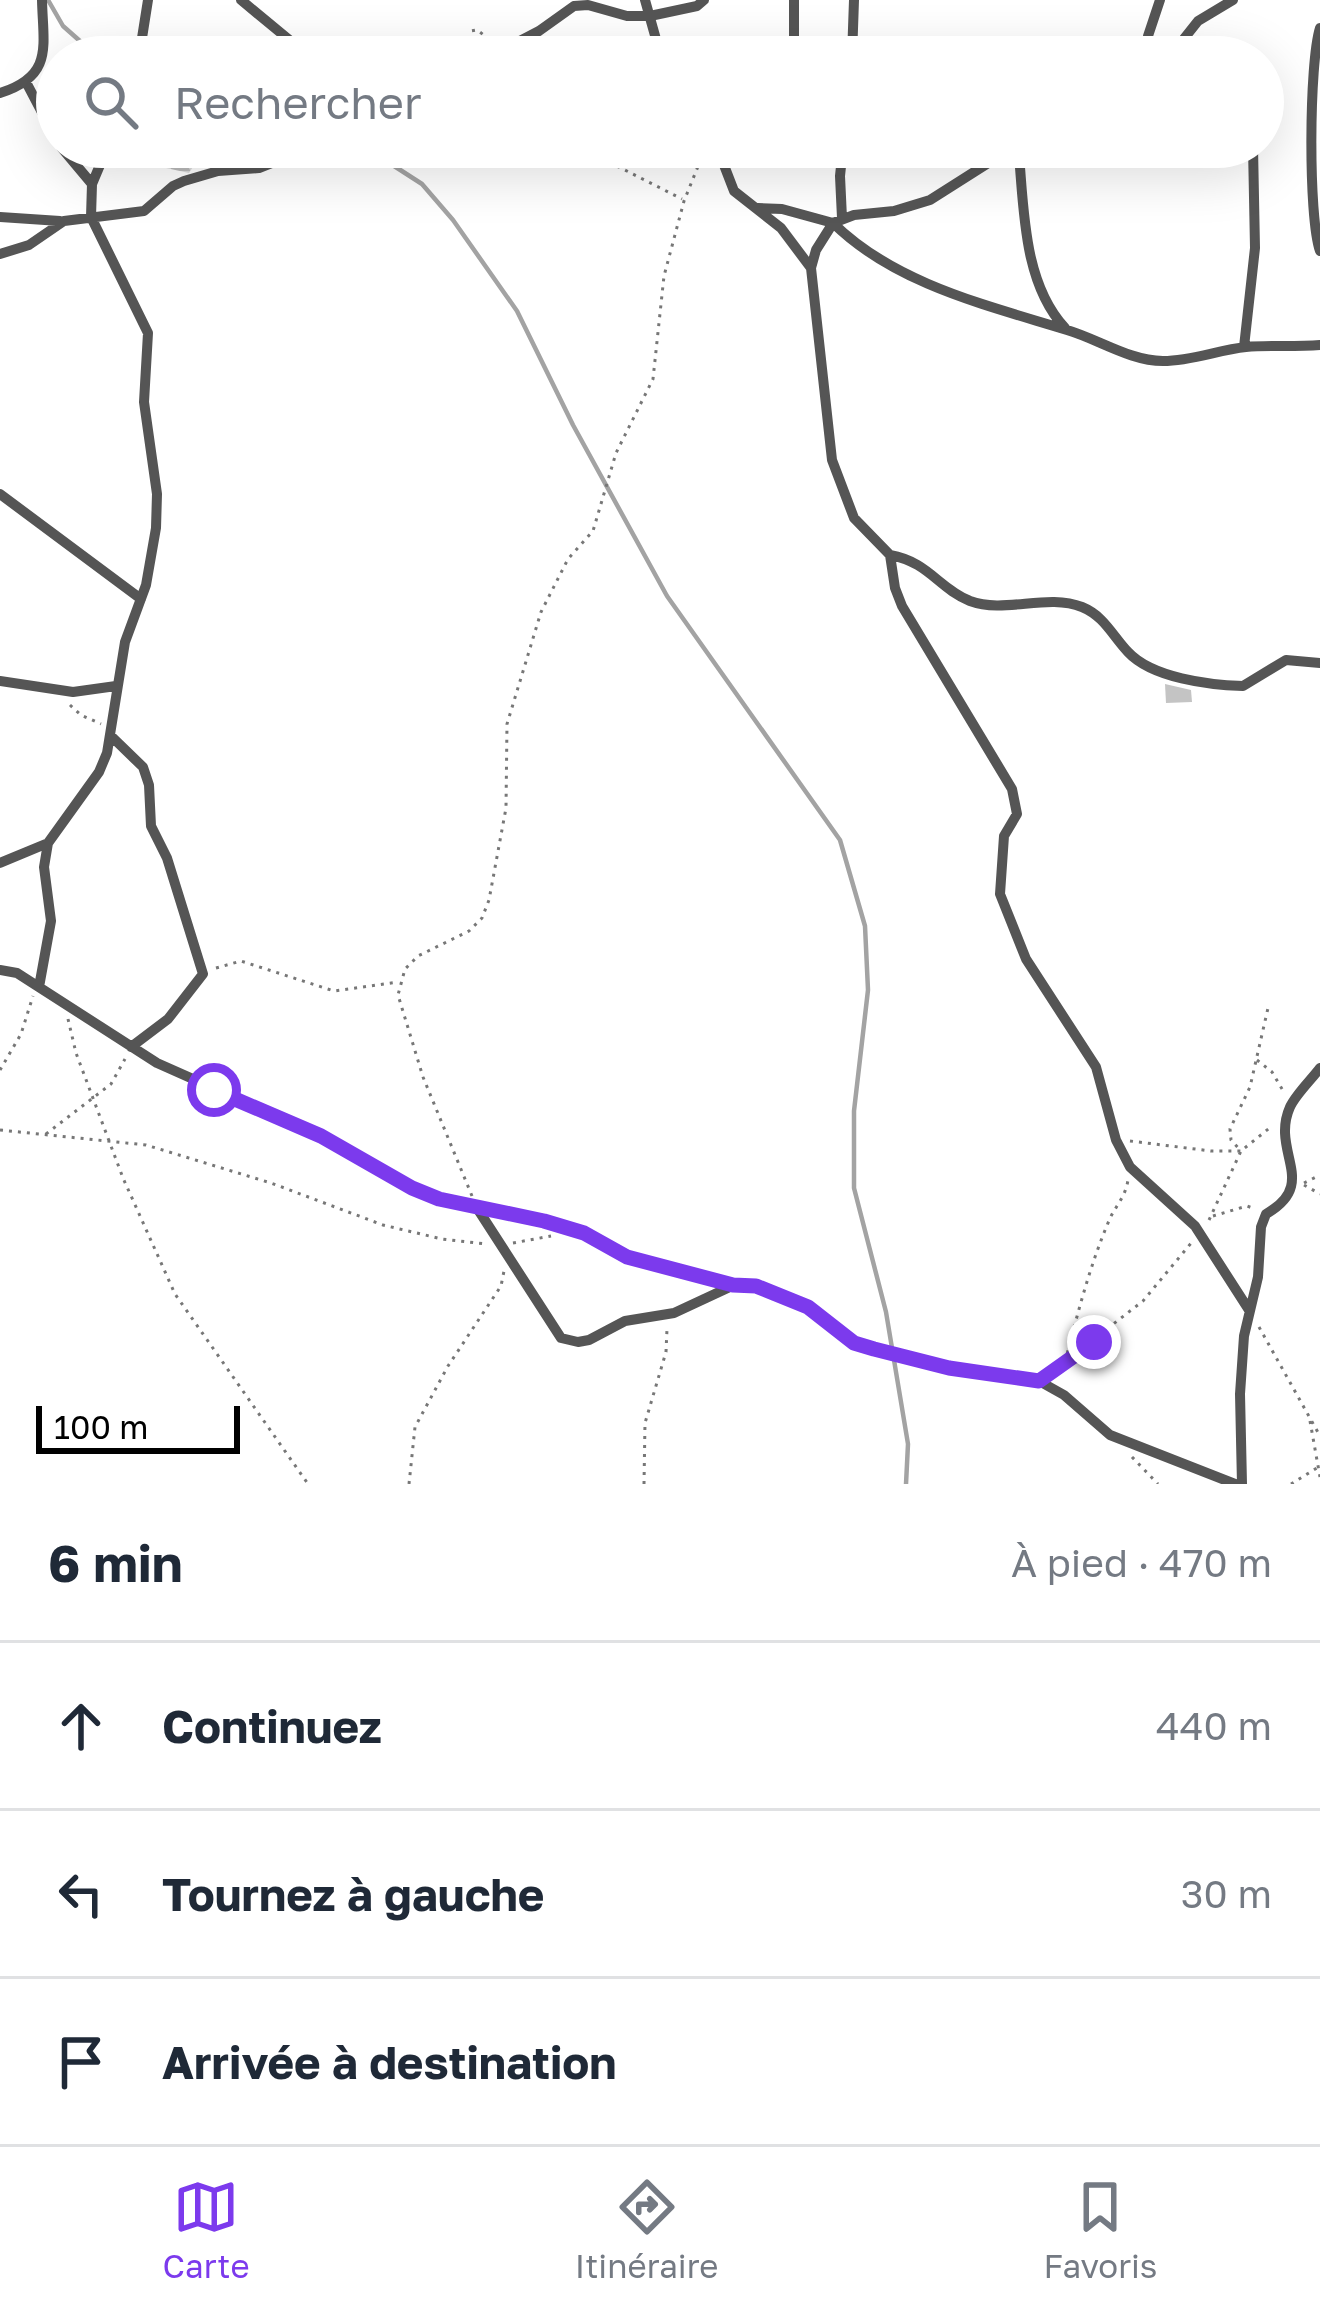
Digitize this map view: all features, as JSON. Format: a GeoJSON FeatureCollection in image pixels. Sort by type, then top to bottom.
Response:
{"type":"FeatureCollection","features":[{"type":"Feature","properties":{"kind":"street"},"geometry":{"type":"LineString","coordinates":[[42,0],[43,36]]}},
{"type":"Feature","properties":{"kind":"street"},"geometry":{"type":"LineString","coordinates":[[142,36],[148,0]]}},
{"type":"Feature","properties":{"kind":"street"},"geometry":{"type":"LineString","coordinates":[[242,0],[285,36]]}},
{"type":"Feature","properties":{"kind":"street"},"geometry":{"type":"LineString","coordinates":[[644,0],[656,36]]}},
{"type":"Feature","properties":{"kind":"street"},"geometry":{"type":"LineString","coordinates":[[526,36],[581,2],[627,16],[650,16],[697,6],[704,0]]}},
{"type":"Feature","properties":{"kind":"street"},"geometry":{"type":"LineString","coordinates":[[794,0],[794,36]]}},
{"type":"Feature","properties":{"kind":"street"},"geometry":{"type":"LineString","coordinates":[[853,36],[854,0]]}},
{"type":"Feature","properties":{"kind":"street"},"geometry":{"type":"LineString","coordinates":[[1151,36],[1160,0]]}},
{"type":"Feature","properties":{"kind":"street"},"geometry":{"type":"LineString","coordinates":[[1186,36],[1198,21],[1233,0]]}},
{"type":"Feature","properties":{"kind":"street"},"geometry":{"type":"LineString","coordinates":[[1320,28],[1313,57],[1312,192],[1320,251]]}},
{"type":"Feature","properties":{"kind":"street"},"geometry":{"type":"LineString","coordinates":[[0,93],[26,82],[36,68]]}},
{"type":"Feature","properties":{"kind":"street"},"geometry":{"type":"LineString","coordinates":[[26,82],[36,101]]}},
{"type":"Feature","properties":{"kind":"street"},"geometry":{"type":"LineString","coordinates":[[75,168],[92,184]]}},
{"type":"Feature","properties":{"kind":"street"},"geometry":{"type":"LineString","coordinates":[[39,987],[51,921],[44,867],[48,843],[99,772],[111,736],[125,642],[141,599],[156,528],[157,494],[144,402],[148,333],[91,217],[92,184],[99,168]]}},
{"type":"Feature","properties":{"kind":"street"},"geometry":{"type":"LineString","coordinates":[[0,217],[64,221],[144,211],[172,186],[238,168]]}},
{"type":"Feature","properties":{"kind":"street"},"geometry":{"type":"LineString","coordinates":[[724,168],[728,181],[781,228],[811,268]]}},
{"type":"Feature","properties":{"kind":"street"},"geometry":{"type":"LineString","coordinates":[[841,168],[838,221],[816,250],[811,268],[832,460],[854,518],[890,555],[917,562],[974,602],[1079,605],[1098,615],[1130,654],[1170,673],[1243,686],[1286,660],[1320,663]]}},
{"type":"Feature","properties":{"kind":"street"},"geometry":{"type":"LineString","coordinates":[[755,208],[838,221],[883,214],[930,200],[980,168]]}},
{"type":"Feature","properties":{"kind":"street"},"geometry":{"type":"LineString","coordinates":[[1021,168],[1033,266],[1051,314],[1065,329]]}},
{"type":"Feature","properties":{"kind":"street"},"geometry":{"type":"LineString","coordinates":[[1244,347],[1255,248],[1253,168]]}},
{"type":"Feature","properties":{"kind":"street"},"geometry":{"type":"LineString","coordinates":[[0,254],[29,245],[64,221]]}},
{"type":"Feature","properties":{"kind":"street"},"geometry":{"type":"LineString","coordinates":[[838,221],[857,247],[888,265],[1141,358],[1162,361],[1244,347],[1320,345]]}},
{"type":"Feature","properties":{"kind":"street"},"geometry":{"type":"LineString","coordinates":[[0,494],[141,599]]}},
{"type":"Feature","properties":{"kind":"street"},"geometry":{"type":"LineString","coordinates":[[890,555],[902,606],[1012,789],[1017,814],[1004,836],[1000,894],[1026,959],[1096,1067],[1117,1140],[1130,1167],[1175,1204],[1199,1232],[1249,1310]]}},
{"type":"Feature","properties":{"kind":"street"},"geometry":{"type":"LineString","coordinates":[[0,681],[90,692],[116,686]]}},
{"type":"Feature","properties":{"kind":"street"},"geometry":{"type":"LineString","coordinates":[[111,736],[143,766],[151,826],[171,870],[203,974],[168,1019],[130,1047]]}},
{"type":"Feature","properties":{"kind":"street"},"geometry":{"type":"LineString","coordinates":[[0,863],[48,843]]}},
{"type":"Feature","properties":{"kind":"street"},"geometry":{"type":"LineString","coordinates":[[0,970],[17,973],[130,1047],[321,1136],[412,1188],[584,1233],[627,1257],[780,1294],[820,1315],[854,1343],[949,1368],[1039,1381],[1064,1394],[1110,1435],[1239,1484],[1240,1394],[1261,1227],[1266,1214],[1293,1201],[1302,1184],[1289,1132],[1289,1108],[1320,1067]]}},
{"type":"Feature","properties":{"kind":"street"},"geometry":{"type":"LineString","coordinates":[[477,1208],[562,1338],[589,1340],[625,1321],[668,1315],[733,1285]]}},
{"type":"Feature","properties":{"kind":"path"},"geometry":{"type":"LineString","coordinates":[[623,168],[684,201]]}},
{"type":"Feature","properties":{"kind":"path"},"geometry":{"type":"LineString","coordinates":[[477,1208],[423,1077],[398,995],[400,982],[418,956],[469,931],[482,918],[489,900],[506,808],[507,724],[541,612],[568,559],[593,531],[616,453],[653,379],[664,276],[684,201],[699,168]]}},
{"type":"Feature","properties":{"kind":"path"},"geometry":{"type":"LineString","coordinates":[[57,689],[75,711],[100,723],[111,736]]}},
{"type":"Feature","properties":{"kind":"path"},"geometry":{"type":"LineString","coordinates":[[203,974],[242,961],[334,991],[400,982]]}},
{"type":"Feature","properties":{"kind":"path"},"geometry":{"type":"LineString","coordinates":[[0,1070],[21,1034],[29,1002],[39,987]]}},
{"type":"Feature","properties":{"kind":"path"},"geometry":{"type":"LineString","coordinates":[[66,1006],[92,1098],[176,1294],[308,1484]]}},
{"type":"Feature","properties":{"kind":"path"},"geometry":{"type":"LineString","coordinates":[[1241,1150],[1231,1139],[1230,1129],[1250,1087],[1268,1008]]}},
{"type":"Feature","properties":{"kind":"path"},"geometry":{"type":"LineString","coordinates":[[46,1134],[111,1084],[130,1047]]}},
{"type":"Feature","properties":{"kind":"path"},"geometry":{"type":"LineString","coordinates":[[1039,1381],[1143,1301],[1211,1216],[1241,1150],[1289,1108],[1283,1089],[1257,1060]]}},
{"type":"Feature","properties":{"kind":"path"},"geometry":{"type":"LineString","coordinates":[[0,1130],[146,1145],[271,1183],[383,1226],[499,1246],[584,1233]]}},
{"type":"Feature","properties":{"kind":"path"},"geometry":{"type":"LineString","coordinates":[[1117,1140],[1241,1150]]}},
{"type":"Feature","properties":{"kind":"path"},"geometry":{"type":"LineString","coordinates":[[1064,1363],[1110,1217],[1126,1196],[1130,1167]]}},
{"type":"Feature","properties":{"kind":"path"},"geometry":{"type":"LineString","coordinates":[[1302,1184],[1320,1175]]}},
{"type":"Feature","properties":{"kind":"path"},"geometry":{"type":"LineString","coordinates":[[1302,1184],[1320,1194]]}},
{"type":"Feature","properties":{"kind":"path"},"geometry":{"type":"LineString","coordinates":[[1211,1216],[1247,1206],[1266,1214]]}},
{"type":"Feature","properties":{"kind":"path"},"geometry":{"type":"LineString","coordinates":[[409,1484],[415,1426],[501,1286],[505,1264],[499,1246]]}},
{"type":"Feature","properties":{"kind":"path"},"geometry":{"type":"LineString","coordinates":[[1249,1310],[1320,1436]]}},
{"type":"Feature","properties":{"kind":"path"},"geometry":{"type":"LineString","coordinates":[[644,1484],[645,1423],[666,1352],[668,1315]]}},
{"type":"Feature","properties":{"kind":"path"},"geometry":{"type":"LineString","coordinates":[[1310,1419],[1320,1477]]}},
{"type":"Feature","properties":{"kind":"path"},"geometry":{"type":"LineString","coordinates":[[1128,1454],[1158,1484]]}},
{"type":"Feature","properties":{"kind":"path"},"geometry":{"type":"LineString","coordinates":[[1291,1484],[1318,1468]]}},
{"type":"Feature","properties":{"kind":"building"},"geometry":{"type":"Polygon","coordinates":[[[1165,684],[1191,690],[1192,702],[1166,703],[1165,684]]]}},
{"type":"Feature","properties":{"kind":"waterway"},"geometry":{"type":"LineString","coordinates":[[48,0],[74,36]]}},
{"type":"Feature","properties":{"kind":"waterway"},"geometry":{"type":"LineString","coordinates":[[397,168],[422,184],[453,220],[517,311],[667,596],[840,840],[865,926],[868,990],[854,1111],[854,1188],[886,1312],[908,1444],[906,1484]]}},
{"type":"Feature","properties":{"kind":"route"},"geometry":{"type":"LineString","coordinates":[[214,1090],[321,1136],[439,1199],[544,1221],[584,1233],[627,1257],[780,1294],[808,1307],[854,1343],[874,1349],[949,1368],[1039,1381],[1094,1342]]}}]}
